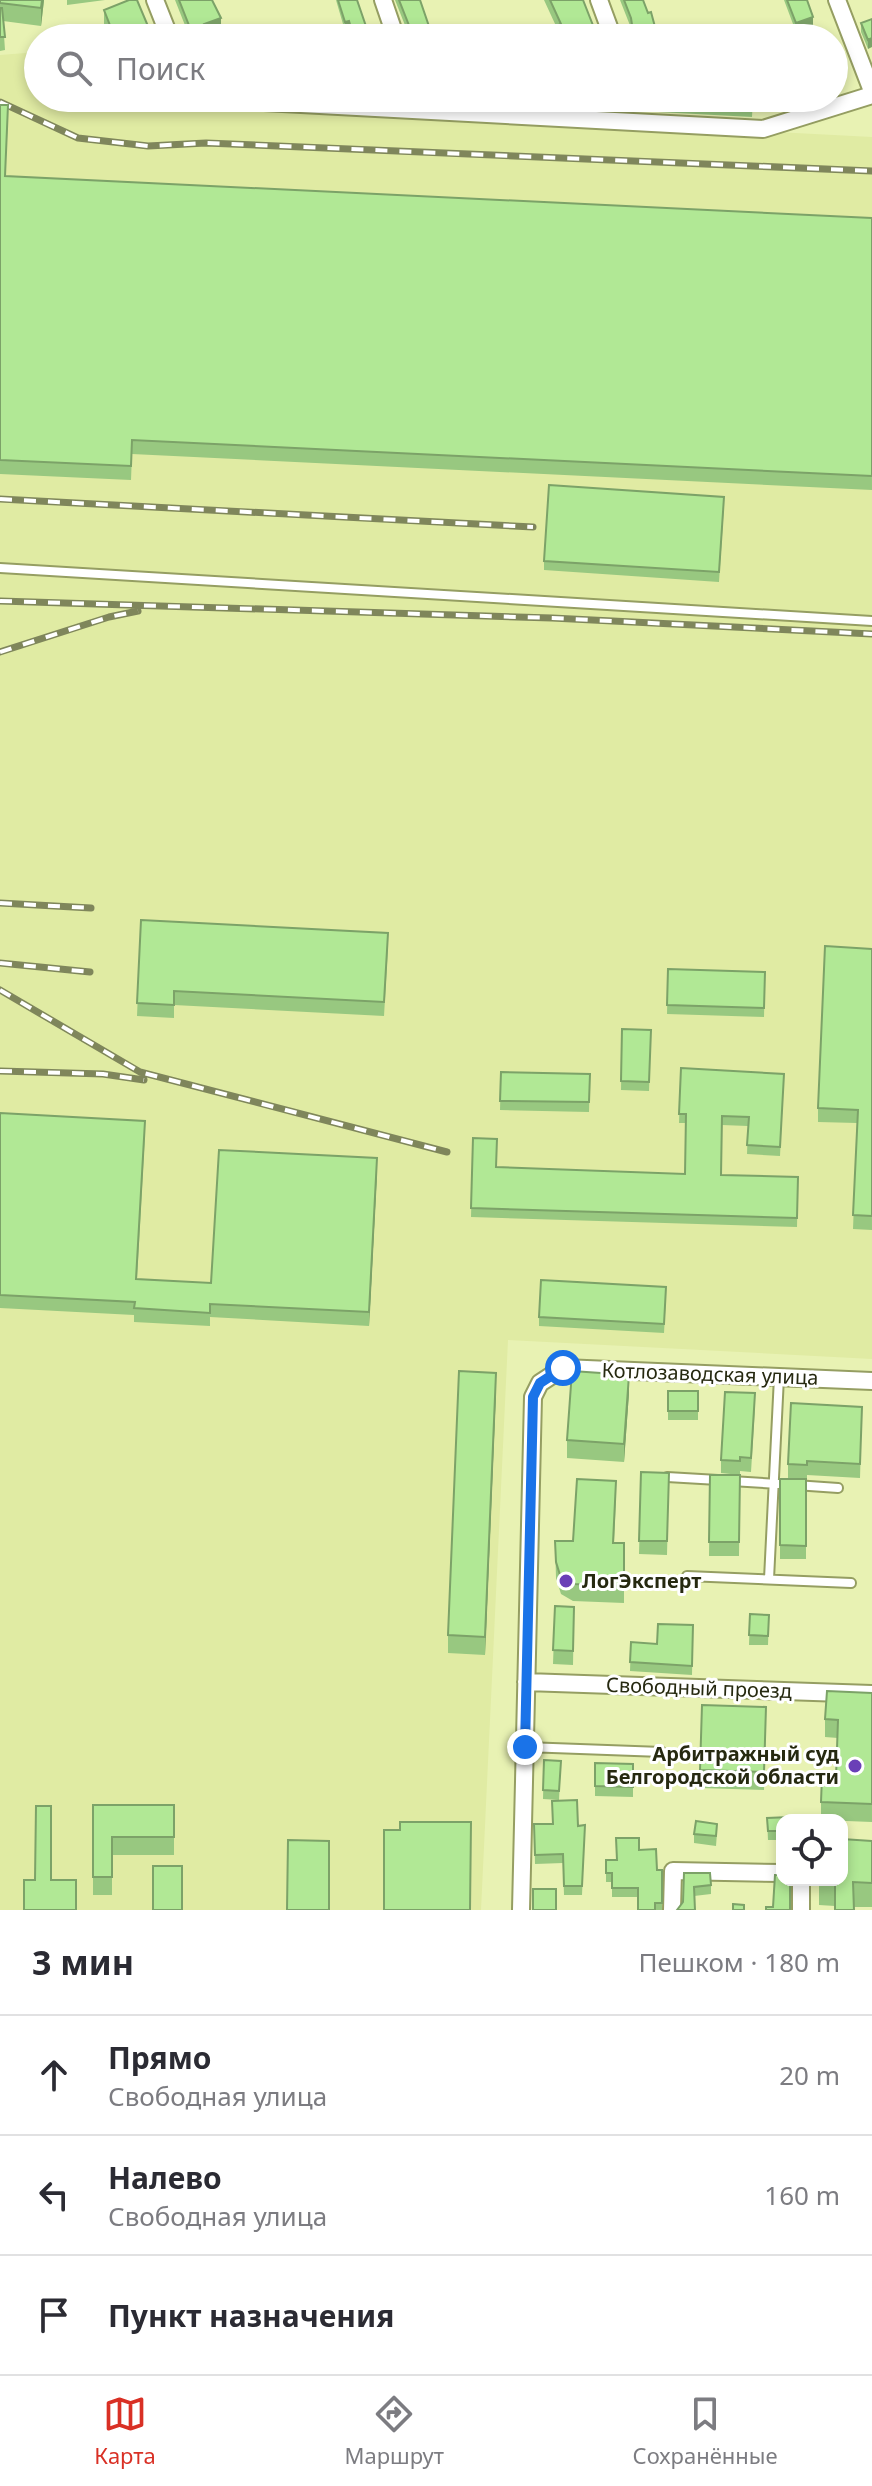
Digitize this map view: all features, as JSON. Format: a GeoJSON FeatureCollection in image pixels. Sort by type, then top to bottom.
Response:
{"type":"FeatureCollection","features":[{"type":"Feature","properties":{"kind":"street"},"geometry":{"type":"LineString","coordinates":[[155,0],[164,24]]}},
{"type":"Feature","properties":{"kind":"street"},"geometry":{"type":"LineString","coordinates":[[383,0],[391,24]]}},
{"type":"Feature","properties":{"kind":"street"},"geometry":{"type":"LineString","coordinates":[[599,0],[608,24]]}},
{"type":"Feature","properties":{"kind":"street"},"geometry":{"type":"LineString","coordinates":[[837,0],[846,24]]}},
{"type":"Feature","properties":{"kind":"street"},"geometry":{"type":"LineString","coordinates":[[848,29],[872,93],[848,101]]}},
{"type":"Feature","properties":{"kind":"street"},"geometry":{"type":"LineString","coordinates":[[530,112],[763,129],[814,112]]}},
{"type":"Feature","properties":{"kind":"street","name":"Котлозаводская улица"},"geometry":{"type":"LineString","coordinates":[[526,1682],[533,1397],[549,1374],[563,1368],[872,1381]]}},
{"type":"Feature","properties":{"kind":"street"},"geometry":{"type":"LineString","coordinates":[[521,1910],[526,1682]]}},
{"type":"Feature","properties":{"kind":"street","name":"Свободный проезд"},"geometry":{"type":"LineString","coordinates":[[526,1682],[872,1694]]}},
{"type":"Feature","properties":{"kind":"street"},"geometry":{"type":"LineString","coordinates":[[672,1910],[673,1871],[776,1873]]}},
{"type":"Feature","properties":{"kind":"street"},"geometry":{"type":"LineString","coordinates":[[801,1886],[801,1910]]}},
{"type":"Feature","properties":{"kind":"lane"},"geometry":{"type":"LineString","coordinates":[[0,568],[872,621]]}},
{"type":"Feature","properties":{"kind":"lane"},"geometry":{"type":"LineString","coordinates":[[769,1579],[779,1377]]}},
{"type":"Feature","properties":{"kind":"lane"},"geometry":{"type":"LineString","coordinates":[[667,1477],[838,1488]]}},
{"type":"Feature","properties":{"kind":"lane"},"geometry":{"type":"LineString","coordinates":[[687,1576],[851,1583]]}},
{"type":"Feature","properties":{"kind":"lane"},"geometry":{"type":"LineString","coordinates":[[525,1747],[662,1752]]}},
{"type":"Feature","properties":{"kind":"shaded area"},"geometry":{"type":"Polygon","coordinates":[[[24,53],[24,112],[385,112],[872,137],[872,1359],[508,1340],[481,1910],[0,1910],[0,55],[24,53]]]}},
{"type":"Feature","properties":{"kind":"building"},"geometry":{"type":"Polygon","coordinates":[[[0,0],[42,0],[41,8],[0,3],[0,0]]]}},
{"type":"Feature","properties":{"kind":"building"},"geometry":{"type":"Polygon","coordinates":[[[137,0],[147,24],[110,24],[104,10],[137,0]]]}},
{"type":"Feature","properties":{"kind":"building"},"geometry":{"type":"Polygon","coordinates":[[[179,0],[212,0],[221,18],[204,24],[188,24],[179,0]]]}},
{"type":"Feature","properties":{"kind":"building"},"geometry":{"type":"Polygon","coordinates":[[[338,0],[357,0],[365,24],[345,22],[338,0]]]}},
{"type":"Feature","properties":{"kind":"building"},"geometry":{"type":"Polygon","coordinates":[[[399,0],[420,0],[428,24],[408,24],[399,0]]]}},
{"type":"Feature","properties":{"kind":"building"},"geometry":{"type":"Polygon","coordinates":[[[550,0],[583,0],[592,24],[561,24],[550,0]]]}},
{"type":"Feature","properties":{"kind":"building"},"geometry":{"type":"Polygon","coordinates":[[[624,0],[643,0],[654,24],[632,24],[624,0]]]}},
{"type":"Feature","properties":{"kind":"building"},"geometry":{"type":"Polygon","coordinates":[[[787,0],[807,0],[813,17],[796,23],[787,0]]]}},
{"type":"Feature","properties":{"kind":"building"},"geometry":{"type":"Polygon","coordinates":[[[2,8],[5,37],[0,37],[2,8]]]}},
{"type":"Feature","properties":{"kind":"building"},"geometry":{"type":"Polygon","coordinates":[[[872,19],[872,38],[868,40],[861,23],[872,19]]]}},
{"type":"Feature","properties":{"kind":"building"},"geometry":{"type":"Polygon","coordinates":[[[0,105],[8,105],[5,176],[872,218],[872,476],[132,440],[131,466],[0,460],[0,105]]]}},
{"type":"Feature","properties":{"kind":"building"},"geometry":{"type":"Polygon","coordinates":[[[549,485],[724,497],[719,572],[544,561],[549,485]]]}},
{"type":"Feature","properties":{"kind":"building"},"geometry":{"type":"Polygon","coordinates":[[[141,920],[388,933],[384,1002],[174,991],[174,1005],[137,1003],[141,920]]]}},
{"type":"Feature","properties":{"kind":"building"},"geometry":{"type":"Polygon","coordinates":[[[825,946],[872,949],[872,1216],[853,1215],[858,1110],[818,1108],[825,946]]]}},
{"type":"Feature","properties":{"kind":"building"},"geometry":{"type":"Polygon","coordinates":[[[668,969],[765,972],[764,1008],[667,1005],[668,969]]]}},
{"type":"Feature","properties":{"kind":"building"},"geometry":{"type":"Polygon","coordinates":[[[622,1029],[651,1030],[649,1082],[621,1081],[622,1029]]]}},
{"type":"Feature","properties":{"kind":"building"},"geometry":{"type":"Polygon","coordinates":[[[681,1068],[784,1074],[780,1147],[747,1145],[749,1117],[722,1116],[721,1175],[798,1177],[797,1218],[471,1208],[473,1138],[497,1139],[496,1167],[685,1174],[686,1114],[679,1114],[681,1068]]]}},
{"type":"Feature","properties":{"kind":"building"},"geometry":{"type":"Polygon","coordinates":[[[501,1072],[590,1074],[589,1102],[500,1101],[501,1072]]]}},
{"type":"Feature","properties":{"kind":"building"},"geometry":{"type":"Polygon","coordinates":[[[0,1113],[145,1121],[136,1279],[211,1283],[219,1150],[377,1158],[369,1312],[210,1304],[210,1313],[134,1308],[135,1302],[0,1295],[0,1113]]]}},
{"type":"Feature","properties":{"kind":"building"},"geometry":{"type":"Polygon","coordinates":[[[541,1280],[666,1287],[664,1324],[539,1317],[541,1280]]]}},
{"type":"Feature","properties":{"kind":"building"},"geometry":{"type":"Polygon","coordinates":[[[459,1371],[496,1373],[485,1637],[448,1635],[459,1371]]]}},
{"type":"Feature","properties":{"kind":"building"},"geometry":{"type":"Polygon","coordinates":[[[572,1371],[629,1375],[624,1444],[567,1440],[572,1371]]]}},
{"type":"Feature","properties":{"kind":"building"},"geometry":{"type":"Polygon","coordinates":[[[668,1391],[698,1391],[698,1411],[668,1411],[668,1391]]]}},
{"type":"Feature","properties":{"kind":"building"},"geometry":{"type":"Polygon","coordinates":[[[725,1392],[755,1393],[751,1458],[721,1460],[725,1392]]]}},
{"type":"Feature","properties":{"kind":"building"},"geometry":{"type":"Polygon","coordinates":[[[791,1403],[862,1407],[860,1464],[807,1461],[807,1465],[788,1464],[791,1403]]]}},
{"type":"Feature","properties":{"kind":"building"},"geometry":{"type":"Polygon","coordinates":[[[641,1472],[669,1473],[667,1541],[639,1541],[641,1472]]]}},
{"type":"Feature","properties":{"kind":"building"},"geometry":{"type":"Polygon","coordinates":[[[710,1475],[740,1475],[739,1542],[709,1542],[710,1475]]]}},
{"type":"Feature","properties":{"kind":"building"},"geometry":{"type":"Polygon","coordinates":[[[577,1479],[616,1481],[613,1543],[624,1543],[624,1586],[573,1584],[561,1578],[555,1541],[573,1541],[577,1479]]]}},
{"type":"Feature","properties":{"kind":"building"},"geometry":{"type":"Polygon","coordinates":[[[780,1479],[806,1479],[806,1546],[780,1545],[780,1479]]]}},
{"type":"Feature","properties":{"kind":"building"},"geometry":{"type":"Polygon","coordinates":[[[555,1606],[574,1607],[573,1651],[553,1650],[555,1606]]]}},
{"type":"Feature","properties":{"kind":"building"},"geometry":{"type":"Polygon","coordinates":[[[750,1614],[769,1615],[768,1636],[749,1635],[750,1614]]]}},
{"type":"Feature","properties":{"kind":"building"},"geometry":{"type":"Polygon","coordinates":[[[658,1624],[693,1625],[692,1666],[630,1662],[631,1642],[657,1644],[658,1624]]]}},
{"type":"Feature","properties":{"kind":"building","name":"Арбитражный суд Белгородской области"},"geometry":{"type":"Polygon","coordinates":[[[827,1691],[872,1693],[872,1804],[821,1802],[822,1776],[836,1777],[838,1720],[825,1719],[827,1691]]]}},
{"type":"Feature","properties":{"kind":"building"},"geometry":{"type":"Polygon","coordinates":[[[702,1705],[766,1707],[764,1772],[700,1770],[702,1705]]]}},
{"type":"Feature","properties":{"kind":"building"},"geometry":{"type":"Polygon","coordinates":[[[544,1760],[561,1761],[559,1791],[543,1790],[544,1760]]]}},
{"type":"Feature","properties":{"kind":"building"},"geometry":{"type":"Polygon","coordinates":[[[595,1763],[633,1764],[633,1787],[595,1786],[595,1763]]]}},
{"type":"Feature","properties":{"kind":"building"},"geometry":{"type":"Polygon","coordinates":[[[577,1800],[578,1826],[585,1825],[582,1886],[564,1886],[563,1854],[535,1855],[534,1824],[553,1824],[552,1801],[577,1800]]]}},
{"type":"Feature","properties":{"kind":"building"},"geometry":{"type":"Polygon","coordinates":[[[93,1805],[174,1805],[174,1837],[112,1837],[112,1877],[93,1877],[93,1805]]]}},
{"type":"Feature","properties":{"kind":"building"},"geometry":{"type":"Polygon","coordinates":[[[36,1806],[51,1806],[51,1880],[76,1880],[76,1910],[24,1910],[24,1880],[35,1880],[36,1806]]]}},
{"type":"Feature","properties":{"kind":"building"},"geometry":{"type":"Polygon","coordinates":[[[767,1818],[776,1818],[776,1831],[768,1831],[767,1818]]]}},
{"type":"Feature","properties":{"kind":"building"},"geometry":{"type":"Polygon","coordinates":[[[696,1821],[717,1824],[716,1836],[694,1834],[696,1821]]]}},
{"type":"Feature","properties":{"kind":"building"},"geometry":{"type":"Polygon","coordinates":[[[400,1822],[471,1822],[470,1910],[384,1910],[384,1830],[400,1830],[400,1822]]]}},
{"type":"Feature","properties":{"kind":"building"},"geometry":{"type":"Polygon","coordinates":[[[616,1838],[639,1838],[639,1850],[656,1849],[657,1870],[662,1870],[662,1903],[655,1903],[655,1910],[638,1910],[638,1888],[612,1888],[612,1873],[606,1873],[606,1860],[617,1860],[616,1838]]]}},
{"type":"Feature","properties":{"kind":"building"},"geometry":{"type":"Polygon","coordinates":[[[848,1839],[872,1841],[872,1883],[853,1882],[854,1910],[835,1910],[835,1886],[848,1886],[848,1839]]]}},
{"type":"Feature","properties":{"kind":"building"},"geometry":{"type":"Polygon","coordinates":[[[288,1840],[329,1841],[329,1910],[287,1910],[288,1840]]]}},
{"type":"Feature","properties":{"kind":"building"},"geometry":{"type":"Polygon","coordinates":[[[153,1866],[182,1866],[182,1910],[153,1910],[153,1866]]]}},
{"type":"Feature","properties":{"kind":"building"},"geometry":{"type":"Polygon","coordinates":[[[684,1873],[710,1873],[711,1885],[694,1887],[695,1910],[677,1910],[683,1902],[684,1873]]]}},
{"type":"Feature","properties":{"kind":"building"},"geometry":{"type":"Polygon","coordinates":[[[776,1875],[776,1886],[790,1886],[790,1910],[766,1910],[766,1907],[773,1907],[776,1875]]]}},
{"type":"Feature","properties":{"kind":"building"},"geometry":{"type":"Polygon","coordinates":[[[533,1889],[556,1889],[556,1910],[533,1910],[533,1889]]]}},
{"type":"Feature","properties":{"kind":"building"},"geometry":{"type":"Polygon","coordinates":[[[733,1904],[744,1905],[744,1910],[733,1910],[733,1904]]]}},
{"type":"Feature","properties":{"kind":"railway"},"geometry":{"type":"LineString","coordinates":[[0,102],[78,138],[148,146],[206,143],[872,171]]}},
{"type":"Feature","properties":{"kind":"railway"},"geometry":{"type":"LineString","coordinates":[[0,499],[533,527]]}},
{"type":"Feature","properties":{"kind":"railway"},"geometry":{"type":"LineString","coordinates":[[0,601],[552,618],[872,634]]}},
{"type":"Feature","properties":{"kind":"railway"},"geometry":{"type":"LineString","coordinates":[[0,652],[109,617],[138,611]]}},
{"type":"Feature","properties":{"kind":"railway"},"geometry":{"type":"LineString","coordinates":[[0,903],[91,908]]}},
{"type":"Feature","properties":{"kind":"railway"},"geometry":{"type":"LineString","coordinates":[[0,963],[90,972]]}},
{"type":"Feature","properties":{"kind":"railway"},"geometry":{"type":"LineString","coordinates":[[0,990],[140,1072],[447,1152]]}},
{"type":"Feature","properties":{"kind":"railway"},"geometry":{"type":"LineString","coordinates":[[0,1071],[103,1074],[144,1080]]}},
{"type":"Feature","properties":{"kind":"place","name":"ЛогЭксперт"},"geometry":{"type":"Point","coordinates":[566,1581]}},
{"type":"Feature","properties":{"kind":"place","name":"Арбитражный суд Белгородской области"},"geometry":{"type":"Point","coordinates":[855,1766]}},
{"type":"Feature","properties":{"kind":"route"},"geometry":{"type":"LineString","coordinates":[[525,1747],[533,1397],[549,1374],[563,1368]]}}]}
